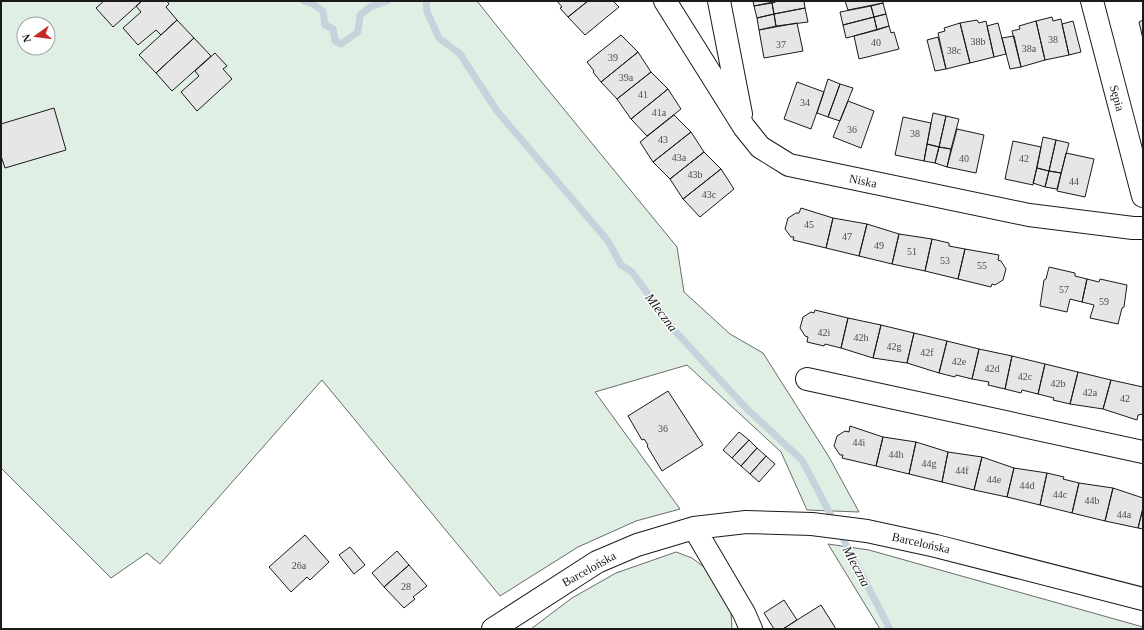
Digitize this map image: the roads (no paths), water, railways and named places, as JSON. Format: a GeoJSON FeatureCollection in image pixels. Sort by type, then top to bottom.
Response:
{"type":"FeatureCollection","features":[{"type":"Feature","properties":{"kind":"street","name":"Niska"},"geometry":{"type":"LineString","coordinates":[[665,1],[744,127],[760,147],[789,165],[1030,215],[1143,228]]}},
{"type":"Feature","properties":{"kind":"street"},"geometry":{"type":"LineString","coordinates":[[719,1],[744,127]]}},
{"type":"Feature","properties":{"kind":"street","name":"Sępia"},"geometry":{"type":"LineString","coordinates":[[1092,1],[1143,196]]}},
{"type":"Feature","properties":{"kind":"street"},"geometry":{"type":"LineString","coordinates":[[807,379],[1143,452]]}},
{"type":"Feature","properties":{"kind":"street","name":"Barcelońska"},"geometry":{"type":"LineString","coordinates":[[493,629],[597,562],[637,545],[694,528],[746,522],[812,524],[868,531],[936,546],[1143,599]]}},
{"type":"Feature","properties":{"kind":"street"},"geometry":{"type":"LineString","coordinates":[[694,528],[744,613],[751,629]]}},
{"type":"Feature","properties":{"kind":"waterway","name":"Mleczna"},"geometry":{"type":"LineString","coordinates":[[304,1],[313,4],[323,11],[325,25],[333,29],[335,41],[341,44],[358,32],[360,15],[370,7],[387,1]]}},
{"type":"Feature","properties":{"kind":"waterway","name":"Mleczna"},"geometry":{"type":"LineString","coordinates":[[426,1],[427,12],[439,38],[460,54],[497,111],[608,241],[621,265],[632,272],[675,331],[747,409],[802,460],[890,629]]}}]}
